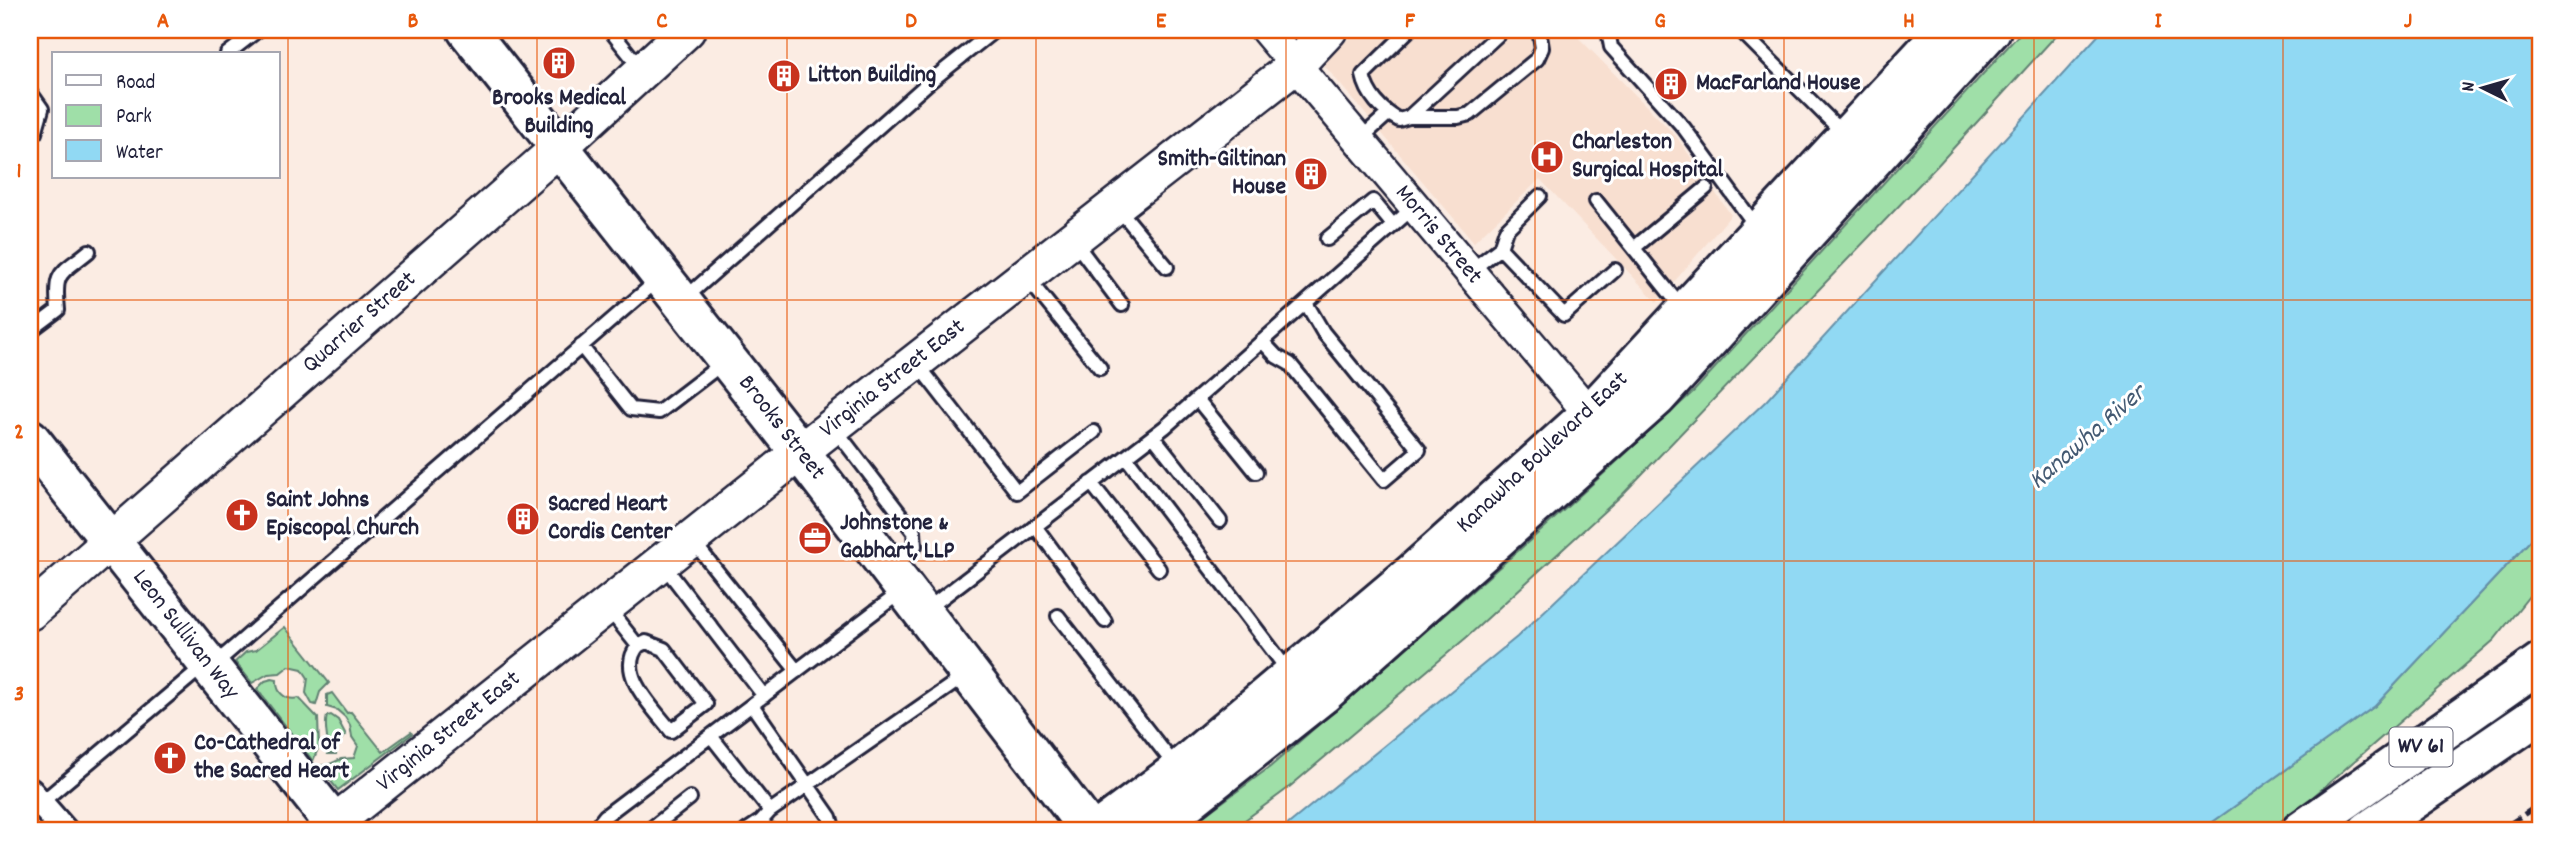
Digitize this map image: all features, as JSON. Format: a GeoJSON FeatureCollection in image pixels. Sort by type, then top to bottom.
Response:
{"type":"FeatureCollection","features":[{"type":"Feature","properties":{"kind":"main road","name":"Brooks Street"},"geometry":{"type":"LineString","coordinates":[[467,30],[800,452],[1090,831]]}},
{"type":"Feature","properties":{"kind":"main road","name":"Quarrier Street"},"geometry":{"type":"LineString","coordinates":[[30,612],[559,147],[687,30]]}},
{"type":"Feature","properties":{"kind":"main road","name":"Virginia Street East"},"geometry":{"type":"LineString","coordinates":[[333,829],[800,452],[1296,65],[1329,30]]}},
{"type":"Feature","properties":{"kind":"main road","name":"Kanawha Boulevard East"},"geometry":{"type":"LineString","coordinates":[[1151,831],[1322,695],[1600,427],[1686,313],[1946,30]]}},
{"type":"Feature","properties":{"kind":"main road","name":"Kanawha Boulevard East"},"geometry":{"type":"LineString","coordinates":[[1097,831],[1178,770],[1415,571],[1600,427],[1657,397],[1991,30]]}},
{"type":"Feature","properties":{"kind":"main road","name":"Leon Sullivan Way"},"geometry":{"type":"LineString","coordinates":[[30,439],[207,663],[333,829]]}},
{"type":"Feature","properties":{"kind":"main road","name":"WV 61"},"geometry":{"type":"LineString","coordinates":[[2301,831],[2541,662]]}},
{"type":"Feature","properties":{"kind":"main road","name":"WV 61"},"geometry":{"type":"LineString","coordinates":[[2368,831],[2541,713]]}},
{"type":"Feature","properties":{"kind":"street","name":"Morris Street"},"geometry":{"type":"LineString","coordinates":[[1266,30],[1359,140],[1404,216],[1469,272],[1600,427]]}},
{"type":"Feature","properties":{"kind":"street"},"geometry":{"type":"LineString","coordinates":[[33,802],[65,831]]}},
{"type":"Feature","properties":{"kind":"lane"},"geometry":{"type":"LineString","coordinates":[[228,52],[242,34],[258,30]]}},
{"type":"Feature","properties":{"kind":"lane"},"geometry":{"type":"LineString","coordinates":[[610,30],[642,71]]}},
{"type":"Feature","properties":{"kind":"lane"},"geometry":{"type":"LineString","coordinates":[[33,802],[207,663],[224,656],[581,346],[671,289],[995,30]]}},
{"type":"Feature","properties":{"kind":"lane"},"geometry":{"type":"LineString","coordinates":[[1409,30],[1363,75],[1368,91],[1388,114],[1399,120],[1409,117],[1458,117],[1471,114],[1537,59],[1542,48],[1539,30]]}},
{"type":"Feature","properties":{"kind":"lane"},"geometry":{"type":"LineString","coordinates":[[1409,117],[1503,30]]}},
{"type":"Feature","properties":{"kind":"lane"},"geometry":{"type":"LineString","coordinates":[[1611,30],[1611,47],[1684,128],[1760,232]]}},
{"type":"Feature","properties":{"kind":"lane"},"geometry":{"type":"LineString","coordinates":[[1740,30],[1847,138]]}},
{"type":"Feature","properties":{"kind":"lane"},"geometry":{"type":"LineString","coordinates":[[30,92],[42,109],[35,133],[30,138]]}},
{"type":"Feature","properties":{"kind":"lane"},"geometry":{"type":"LineString","coordinates":[[1359,140],[1388,114]]}},
{"type":"Feature","properties":{"kind":"lane"},"geometry":{"type":"LineString","coordinates":[[1634,248],[1706,188]]}},
{"type":"Feature","properties":{"kind":"lane"},"geometry":{"type":"LineString","coordinates":[[1469,272],[1500,248],[1506,230],[1540,196]]}},
{"type":"Feature","properties":{"kind":"lane"},"geometry":{"type":"LineString","coordinates":[[593,831],[605,816],[906,590],[1035,526],[1126,457],[1197,399],[1404,216],[1373,201],[1327,239]]}},
{"type":"Feature","properties":{"kind":"lane"},"geometry":{"type":"LineString","coordinates":[[1596,201],[1686,313]]}},
{"type":"Feature","properties":{"kind":"lane"},"geometry":{"type":"LineString","coordinates":[[1116,205],[1167,267]]}},
{"type":"Feature","properties":{"kind":"lane"},"geometry":{"type":"LineString","coordinates":[[1073,239],[1122,305]]}},
{"type":"Feature","properties":{"kind":"lane"},"geometry":{"type":"LineString","coordinates":[[1500,248],[1564,315],[1615,270]]}},
{"type":"Feature","properties":{"kind":"lane"},"geometry":{"type":"LineString","coordinates":[[30,331],[58,310],[58,277],[89,251]]}},
{"type":"Feature","properties":{"kind":"lane"},"geometry":{"type":"LineString","coordinates":[[1025,276],[1100,369]]}},
{"type":"Feature","properties":{"kind":"lane"},"geometry":{"type":"LineString","coordinates":[[1262,341],[1276,356],[1290,364],[1384,480],[1419,450],[1323,332],[1306,303]]}},
{"type":"Feature","properties":{"kind":"lane"},"geometry":{"type":"LineString","coordinates":[[581,346],[631,409],[640,411],[659,412],[728,360]]}},
{"type":"Feature","properties":{"kind":"lane"},"geometry":{"type":"LineString","coordinates":[[915,362],[1017,492],[1094,432]]}},
{"type":"Feature","properties":{"kind":"lane"},"geometry":{"type":"LineString","coordinates":[[1197,399],[1256,472]]}},
{"type":"Feature","properties":{"kind":"lane"},"geometry":{"type":"LineString","coordinates":[[833,426],[914,532],[915,546],[906,590]]}},
{"type":"Feature","properties":{"kind":"lane"},"geometry":{"type":"LineString","coordinates":[[1153,436],[1220,521]]}},
{"type":"Feature","properties":{"kind":"lane"},"geometry":{"type":"LineString","coordinates":[[1126,457],[1291,676]]}},
{"type":"Feature","properties":{"kind":"lane"},"geometry":{"type":"LineString","coordinates":[[1091,483],[1159,569]]}},
{"type":"Feature","properties":{"kind":"lane"},"geometry":{"type":"LineString","coordinates":[[1035,526],[1105,621]]}},
{"type":"Feature","properties":{"kind":"lane"},"geometry":{"type":"LineString","coordinates":[[691,539],[797,671]]}},
{"type":"Feature","properties":{"kind":"lane"},"geometry":{"type":"LineString","coordinates":[[662,562],[764,696]]}},
{"type":"Feature","properties":{"kind":"lane"},"geometry":{"type":"LineString","coordinates":[[606,606],[638,646]]}},
{"type":"Feature","properties":{"kind":"lane"},"geometry":{"type":"LineString","coordinates":[[1058,616],[1178,770]]}},
{"type":"Feature","properties":{"kind":"lane"},"geometry":{"type":"LineString","coordinates":[[646,642],[664,649],[706,704],[671,731],[631,676],[631,654],[638,646],[646,642]]}},
{"type":"Feature","properties":{"kind":"lane"},"geometry":{"type":"LineString","coordinates":[[746,831],[767,821],[808,784],[969,672]]}},
{"type":"Feature","properties":{"kind":"lane"},"geometry":{"type":"LineString","coordinates":[[752,705],[830,817],[834,831]]}},
{"type":"Feature","properties":{"kind":"lane"},"geometry":{"type":"LineString","coordinates":[[711,736],[767,821]]}},
{"type":"Feature","properties":{"kind":"lane"},"geometry":{"type":"LineString","coordinates":[[648,831],[691,798]]}},
{"type":"Feature","properties":{"kind":"shaded area","name":"Charleston Surgical Hospital"},"geometry":{"type":"Polygon","coordinates":[[[1357,30],[1571,30],[1676,136],[1731,215],[1657,302],[1540,179],[1474,242],[1323,64],[1357,30]]]}},
{"type":"Feature","properties":{"kind":"green space"},"geometry":{"type":"Polygon","coordinates":[[[2023,30],[2061,30],[1937,166],[1623,494],[1467,637],[1287,789],[1230,831],[1183,831],[1270,767],[1543,529],[1694,391],[2023,30]]]}},
{"type":"Feature","properties":{"kind":"green space"},"geometry":{"type":"Polygon","coordinates":[[[2541,529],[2541,581],[2494,640],[2300,808],[2267,831],[2200,831],[2375,706],[2541,529]]]}},
{"type":"Feature","properties":{"kind":"green space"},"geometry":{"type":"Polygon","coordinates":[[[285,627],[329,683],[320,692],[316,705],[312,704],[306,693],[308,678],[302,669],[289,666],[280,673],[268,674],[252,683],[235,662],[246,652],[256,650],[285,627]]]}},
{"type":"Feature","properties":{"kind":"green space"},"geometry":{"type":"Polygon","coordinates":[[[277,680],[278,689],[283,695],[299,698],[318,718],[319,746],[313,761],[257,689],[265,681],[277,680]]]}},
{"type":"Feature","properties":{"kind":"green space"},"geometry":{"type":"Polygon","coordinates":[[[332,693],[383,752],[411,732],[412,734],[338,790],[319,766],[354,758],[358,746],[345,717],[337,710],[327,707],[327,695],[332,693]]]}},
{"type":"Feature","properties":{"kind":"green space"},"geometry":{"type":"Polygon","coordinates":[[[331,715],[338,720],[346,735],[335,744],[336,754],[327,754],[326,721],[327,716],[331,715]]]}},
{"type":"Feature","properties":{"kind":"water","name":"Kanawha River"},"geometry":{"type":"Polygon","coordinates":[[[2103,30],[2541,30],[2541,529],[2375,706],[2200,831],[1280,831],[1517,637],[1766,401],[2103,30]]]}},
{"type":"Feature","properties":{"kind":"railway"},"geometry":{"type":"LineString","coordinates":[[2499,831],[2541,803]]}},
{"type":"Feature","properties":{"kind":"railway"},"geometry":{"type":"LineString","coordinates":[[2522,831],[2541,818]]}},
{"type":"Feature","properties":{"kind":"place","name":"Brooks Medical Building"},"geometry":{"type":"Point","coordinates":[559,63]}},
{"type":"Feature","properties":{"kind":"place","name":"Litton Building"},"geometry":{"type":"Point","coordinates":[784,76]}},
{"type":"Feature","properties":{"kind":"place","name":"MacFarland House"},"geometry":{"type":"Point","coordinates":[1671,84]}},
{"type":"Feature","properties":{"kind":"place","name":"Charleston Surgical Hospital"},"geometry":{"type":"Point","coordinates":[1547,157]}},
{"type":"Feature","properties":{"kind":"place","name":"Smith-Giltinan House"},"geometry":{"type":"Point","coordinates":[1311,174]}},
{"type":"Feature","properties":{"kind":"place","name":"Saint Johns Episcopal Church"},"geometry":{"type":"Point","coordinates":[242,515]}},
{"type":"Feature","properties":{"kind":"place","name":"Sacred Heart Cordis Center"},"geometry":{"type":"Point","coordinates":[523,519]}},
{"type":"Feature","properties":{"kind":"place","name":"Johnstone & Gabhart, LLP"},"geometry":{"type":"Point","coordinates":[815,538]}},
{"type":"Feature","properties":{"kind":"place","name":"Co-Cathedral of the Sacred Heart"},"geometry":{"type":"Point","coordinates":[170,758]}}]}
